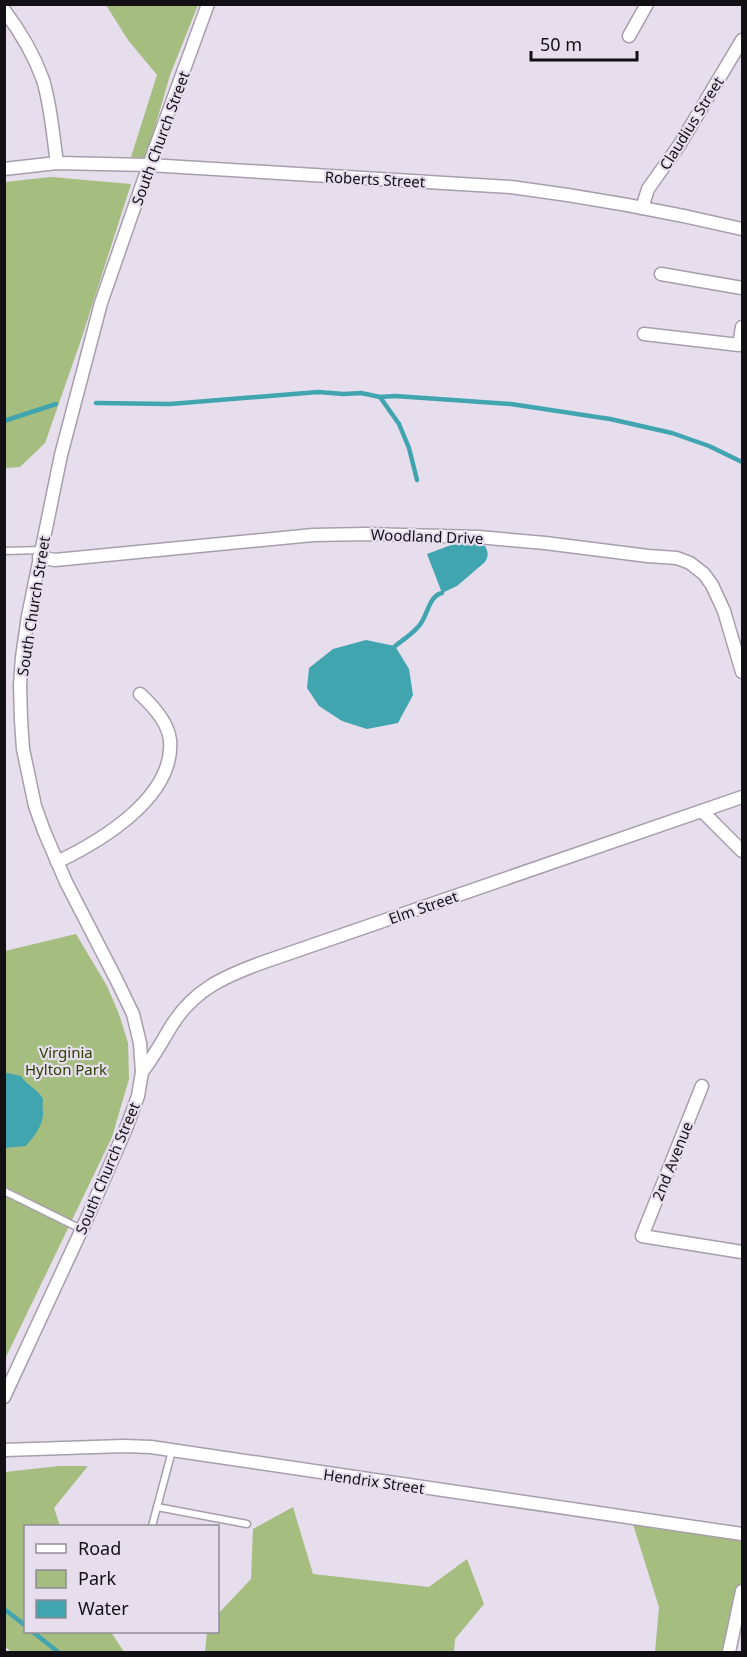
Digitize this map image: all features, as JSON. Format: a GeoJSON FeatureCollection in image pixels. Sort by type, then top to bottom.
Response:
{"type":"FeatureCollection","features":[{"type":"Feature","properties":{"kind":"street","name":"South Church Street"},"geometry":{"type":"LineString","coordinates":[[4,1397],[127,1126],[138,1096],[142,1072],[140,1043],[133,1014],[57,862],[35,806],[23,749],[22,657],[40,554],[61,455],[101,303],[208,4]]}},
{"type":"Feature","properties":{"kind":"street"},"geometry":{"type":"LineString","coordinates":[[629,36],[643,6]]}},
{"type":"Feature","properties":{"kind":"street"},"geometry":{"type":"LineString","coordinates":[[4,10],[24,38],[43,81],[57,163]]}},
{"type":"Feature","properties":{"kind":"street","name":"Claudius Street"},"geometry":{"type":"LineString","coordinates":[[642,208],[648,189],[680,144],[742,40]]}},
{"type":"Feature","properties":{"kind":"street","name":"Roberts Street"},"geometry":{"type":"LineString","coordinates":[[4,169],[57,163],[149,165],[511,187],[683,215],[742,229]]}},
{"type":"Feature","properties":{"kind":"street"},"geometry":{"type":"LineString","coordinates":[[661,274],[742,288]]}},
{"type":"Feature","properties":{"kind":"street"},"geometry":{"type":"LineString","coordinates":[[644,334],[741,345],[742,327]]}},
{"type":"Feature","properties":{"kind":"street","name":"Woodland Drive"},"geometry":{"type":"LineString","coordinates":[[40,554],[55,560],[314,535],[367,534],[478,537],[677,558],[690,563],[704,574],[712,585],[724,611],[742,672]]}},
{"type":"Feature","properties":{"kind":"street"},"geometry":{"type":"LineString","coordinates":[[57,862],[91,845],[128,818],[162,777],[167,764],[170,738],[158,714],[140,694]]}},
{"type":"Feature","properties":{"kind":"street","name":"Elm Street"},"geometry":{"type":"LineString","coordinates":[[142,1072],[187,1005],[206,988],[225,977],[742,797]]}},
{"type":"Feature","properties":{"kind":"street"},"geometry":{"type":"LineString","coordinates":[[702,811],[742,851]]}},
{"type":"Feature","properties":{"kind":"street","name":"2nd Avenue"},"geometry":{"type":"LineString","coordinates":[[702,1086],[642,1236],[742,1252]]}},
{"type":"Feature","properties":{"kind":"street","name":"Hendrix Street"},"geometry":{"type":"LineString","coordinates":[[4,1450],[124,1446],[172,1451],[742,1534]]}},
{"type":"Feature","properties":{"kind":"street"},"geometry":{"type":"LineString","coordinates":[[729,1653],[742,1591]]}},
{"type":"Feature","properties":{"kind":"lane"},"geometry":{"type":"LineString","coordinates":[[4,551],[40,554]]}},
{"type":"Feature","properties":{"kind":"lane"},"geometry":{"type":"LineString","coordinates":[[4,1191],[81,1229]]}},
{"type":"Feature","properties":{"kind":"lane"},"geometry":{"type":"LineString","coordinates":[[152,1525],[172,1451]]}},
{"type":"Feature","properties":{"kind":"lane"},"geometry":{"type":"LineString","coordinates":[[157,1507],[247,1524]]}},
{"type":"Feature","properties":{"kind":"green space"},"geometry":{"type":"Polygon","coordinates":[[[106,5],[198,5],[170,75],[146,158],[131,157],[157,75],[128,40],[106,5]]]}},
{"type":"Feature","properties":{"kind":"green space"},"geometry":{"type":"Polygon","coordinates":[[[51,177],[131,184],[45,443],[20,467],[5,468],[5,182],[51,177]]]}},
{"type":"Feature","properties":{"kind":"green space","name":"Virginia Hylton Park"},"geometry":{"type":"Polygon","coordinates":[[[76,934],[107,986],[119,1014],[128,1043],[129,1079],[112,1137],[5,1359],[5,951],[76,934]]]}},
{"type":"Feature","properties":{"kind":"green space"},"geometry":{"type":"Polygon","coordinates":[[[59,1466],[88,1466],[54,1508],[60,1525],[24,1525],[24,1633],[112,1633],[124,1652],[11,1652],[5,1646],[5,1472],[59,1466]]]}},
{"type":"Feature","properties":{"kind":"green space"},"geometry":{"type":"Polygon","coordinates":[[[293,1507],[313,1574],[429,1587],[467,1559],[484,1604],[455,1639],[454,1652],[205,1652],[207,1633],[219,1633],[219,1613],[251,1579],[253,1529],[293,1507]]]}},
{"type":"Feature","properties":{"kind":"green space"},"geometry":{"type":"Polygon","coordinates":[[[631,1518],[742,1534],[742,1591],[729,1652],[655,1652],[659,1607],[631,1518]]]}},
{"type":"Feature","properties":{"kind":"water"},"geometry":{"type":"Polygon","coordinates":[[[473,542],[485,546],[488,554],[485,562],[457,586],[442,593],[427,554],[451,545],[473,542]]]}},
{"type":"Feature","properties":{"kind":"water"},"geometry":{"type":"Polygon","coordinates":[[[366,640],[395,646],[409,669],[413,695],[398,723],[367,729],[342,721],[319,706],[307,688],[309,668],[333,649],[366,640]]]}},
{"type":"Feature","properties":{"kind":"water"},"geometry":{"type":"Polygon","coordinates":[[[4,1074],[21,1076],[43,1099],[41,1124],[26,1146],[5,1148],[4,1074]]]}},
{"type":"Feature","properties":{"kind":"waterway"},"geometry":{"type":"LineString","coordinates":[[96,403],[170,404],[318,392],[511,404],[610,419],[672,433],[709,446],[742,462]]}},
{"type":"Feature","properties":{"kind":"waterway"},"geometry":{"type":"LineString","coordinates":[[380,397],[399,424],[409,448],[417,480]]}},
{"type":"Feature","properties":{"kind":"waterway"},"geometry":{"type":"LineString","coordinates":[[4,421],[56,404]]}},
{"type":"Feature","properties":{"kind":"waterway"},"geometry":{"type":"LineString","coordinates":[[395,646],[418,627],[431,602],[442,593]]}},
{"type":"Feature","properties":{"kind":"waterway"},"geometry":{"type":"LineString","coordinates":[[4,1609],[24,1624]]}},
{"type":"Feature","properties":{"kind":"waterway"},"geometry":{"type":"LineString","coordinates":[[34,1633],[58,1652]]}}]}
